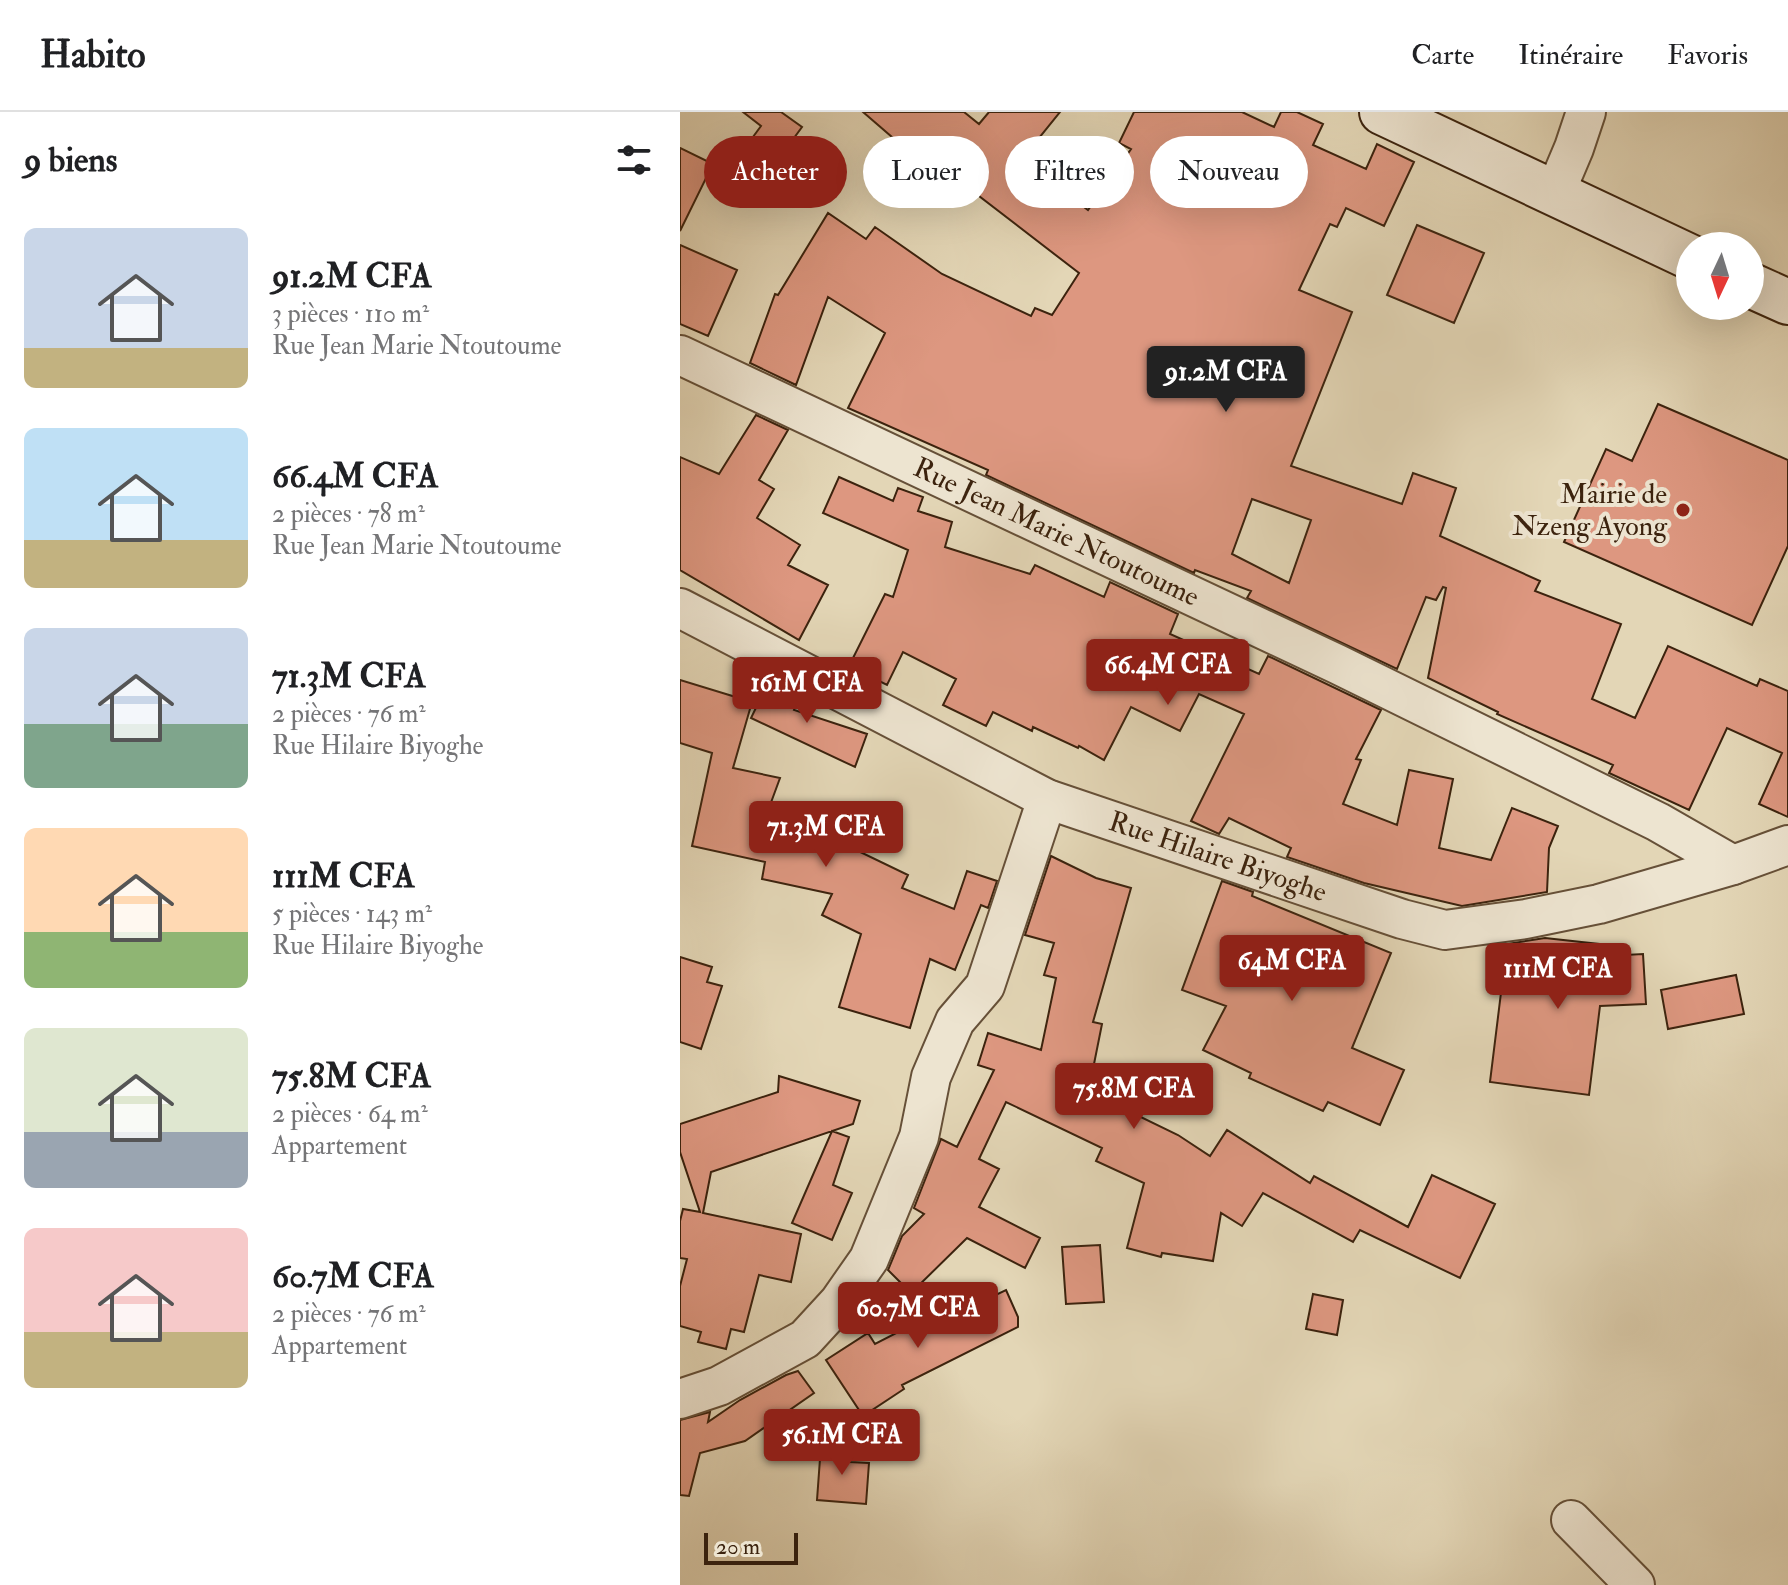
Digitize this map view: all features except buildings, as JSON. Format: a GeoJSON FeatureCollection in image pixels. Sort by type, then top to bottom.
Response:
{"type":"FeatureCollection","features":[{"type":"Feature","properties":{"kind":"main road"},"geometry":{"type":"LineString","coordinates":[[1382,112],[1676,250]]}},
{"type":"Feature","properties":{"kind":"main road"},"geometry":{"type":"LineString","coordinates":[[1764,291],[1788,302]]}},
{"type":"Feature","properties":{"kind":"street"},"geometry":{"type":"LineString","coordinates":[[1555,193],[1586,112]]}},
{"type":"Feature","properties":{"kind":"street","name":"Rue Jean Marie Ntoutoume"},"geometry":{"type":"LineString","coordinates":[[680,355],[1246,620],[1658,822],[1733,865]]}},
{"type":"Feature","properties":{"kind":"street","name":"Rue Hilaire Biyoghe"},"geometry":{"type":"LineString","coordinates":[[680,608],[1047,799],[1402,919],[1445,930],[1526,919],[1599,904],[1733,865],[1788,845]]}},
{"type":"Feature","properties":{"kind":"street"},"geometry":{"type":"LineString","coordinates":[[680,1399],[719,1386],[805,1339],[839,1302],[869,1259],[919,1137],[931,1077],[955,1021],[985,986],[1047,799]]}},
{"type":"Feature","properties":{"kind":"street"},"geometry":{"type":"LineString","coordinates":[[1571,1520],[1635,1585]]}},
{"type":"Feature","properties":{"kind":"place","name":"Mairie de Nzeng Ayong"},"geometry":{"type":"Point","coordinates":[1683,510]}}]}
